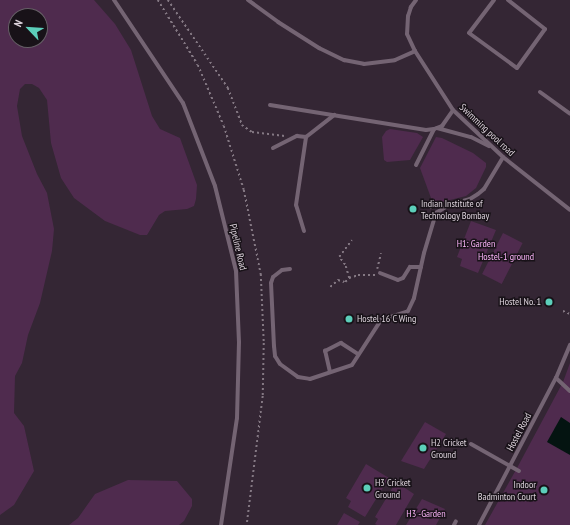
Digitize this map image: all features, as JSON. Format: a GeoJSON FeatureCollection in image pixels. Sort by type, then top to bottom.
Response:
{"type":"FeatureCollection","features":[{"type":"Feature","properties":{"kind":"lane","name":"Pipeline Road"},"geometry":{"type":"LineString","coordinates":[[114,0],[183,103],[215,186],[236,271],[239,342],[237,418],[222,525]]}},
{"type":"Feature","properties":{"kind":"lane"},"geometry":{"type":"LineString","coordinates":[[248,0],[284,26],[319,48],[344,60],[364,64],[395,60],[415,51]]}},
{"type":"Feature","properties":{"kind":"lane","name":"Swimming pool road"},"geometry":{"type":"LineString","coordinates":[[416,0],[411,7],[408,16],[407,34],[415,51],[453,110],[503,157],[570,210]]}},
{"type":"Feature","properties":{"kind":"lane"},"geometry":{"type":"LineString","coordinates":[[494,0],[469,33],[517,68],[545,29],[508,0]]}},
{"type":"Feature","properties":{"kind":"lane"},"geometry":{"type":"LineString","coordinates":[[540,92],[570,114]]}},
{"type":"Feature","properties":{"kind":"lane"},"geometry":{"type":"LineString","coordinates":[[270,105],[426,130],[435,129],[442,126],[453,110]]}},
{"type":"Feature","properties":{"kind":"lane"},"geometry":{"type":"LineString","coordinates":[[304,231],[296,205],[306,138],[334,115]]}},
{"type":"Feature","properties":{"kind":"lane"},"geometry":{"type":"LineString","coordinates":[[435,129],[470,137],[493,148]]}},
{"type":"Feature","properties":{"kind":"lane"},"geometry":{"type":"LineString","coordinates":[[416,165],[435,129]]}},
{"type":"Feature","properties":{"kind":"lane"},"geometry":{"type":"LineString","coordinates":[[273,148],[297,136],[306,138]]}},
{"type":"Feature","properties":{"kind":"lane"},"geometry":{"type":"LineString","coordinates":[[290,269],[282,270],[273,277],[271,283],[275,356],[280,364],[298,377],[310,379],[352,364],[381,320],[408,312],[414,298],[436,213],[449,205],[470,199],[484,189],[503,157]]}},
{"type":"Feature","properties":{"kind":"lane"},"geometry":{"type":"LineString","coordinates":[[380,273],[398,280],[403,278],[410,267],[421,267]]}},
{"type":"Feature","properties":{"kind":"lane"},"geometry":{"type":"LineString","coordinates":[[330,372],[325,351],[341,343],[358,354]]}},
{"type":"Feature","properties":{"kind":"lane","name":"Hostel Road"},"geometry":{"type":"LineString","coordinates":[[479,525],[556,378],[570,345]]}},
{"type":"Feature","properties":{"kind":"lane"},"geometry":{"type":"LineString","coordinates":[[556,378],[570,391]]}},
{"type":"Feature","properties":{"kind":"lane"},"geometry":{"type":"LineString","coordinates":[[470,444],[519,471]]}},
{"type":"Feature","properties":{"kind":"path"},"geometry":{"type":"LineString","coordinates":[[168,0],[228,88],[242,125],[252,132],[274,136],[297,136]]}},
{"type":"Feature","properties":{"kind":"path"},"geometry":{"type":"LineString","coordinates":[[349,278],[345,265],[340,257],[352,240]]}},
{"type":"Feature","properties":{"kind":"path"},"geometry":{"type":"LineString","coordinates":[[330,287],[335,281],[345,282],[349,278],[364,274],[375,276],[381,253]]}},
{"type":"Feature","properties":{"kind":"path"},"geometry":{"type":"LineString","coordinates":[[563,311],[570,314]]}},
{"type":"Feature","properties":{"kind":"green space"},"geometry":{"type":"Polygon","coordinates":[[[0,0],[94,0],[115,24],[131,50],[152,116],[160,129],[180,138],[197,185],[196,199],[194,206],[187,209],[165,211],[159,215],[147,235],[140,235],[105,221],[74,198],[61,178],[51,143],[47,100],[39,88],[32,84],[25,84],[20,89],[17,106],[22,136],[37,174],[47,193],[54,229],[52,251],[40,303],[28,335],[22,363],[15,376],[14,413],[24,426],[34,471],[14,505],[0,515],[0,0]]]}},
{"type":"Feature","properties":{"kind":"green space"},"geometry":{"type":"Polygon","coordinates":[[[390,129],[417,133],[423,137],[410,160],[387,162],[384,160],[382,137],[386,131],[390,129]]]}},
{"type":"Feature","properties":{"kind":"green space"},"geometry":{"type":"Polygon","coordinates":[[[436,137],[442,138],[473,153],[486,163],[486,167],[476,188],[466,196],[438,203],[431,198],[420,168],[436,137]]]}},
{"type":"Feature","properties":{"kind":"green space","name":"H1: Garden"},"geometry":{"type":"Polygon","coordinates":[[[471,221],[496,230],[478,273],[460,266],[462,259],[457,257],[471,221]]]}},
{"type":"Feature","properties":{"kind":"green space","name":"Hostel-1 ground"},"geometry":{"type":"Polygon","coordinates":[[[503,233],[523,243],[502,284],[482,274],[503,233]]]}},
{"type":"Feature","properties":{"kind":"green space"},"geometry":{"type":"Polygon","coordinates":[[[570,363],[570,525],[485,525],[563,382],[570,363]]]}},
{"type":"Feature","properties":{"kind":"green space","name":"H2 Cricket Ground"},"geometry":{"type":"Polygon","coordinates":[[[425,422],[446,434],[424,469],[401,461],[425,422]]]}},
{"type":"Feature","properties":{"kind":"green space","name":"H3 Cricket Ground"},"geometry":{"type":"Polygon","coordinates":[[[366,464],[389,478],[365,517],[348,507],[351,501],[346,498],[366,464]]]}},
{"type":"Feature","properties":{"kind":"green space"},"geometry":{"type":"Polygon","coordinates":[[[128,480],[177,481],[192,499],[192,506],[184,521],[179,525],[69,525],[78,518],[95,494],[128,480]]]}},
{"type":"Feature","properties":{"kind":"green space"},"geometry":{"type":"Polygon","coordinates":[[[396,482],[414,494],[396,525],[377,525],[375,524],[378,519],[375,517],[396,482]]]}},
{"type":"Feature","properties":{"kind":"green space","name":"H3 -Garden"},"geometry":{"type":"Polygon","coordinates":[[[422,499],[445,509],[436,525],[406,525],[422,499]]]}},
{"type":"Feature","properties":{"kind":"green space"},"geometry":{"type":"Polygon","coordinates":[[[344,513],[360,522],[358,525],[337,525],[344,513]]]}},
{"type":"Feature","properties":{"kind":"shaded area"},"geometry":{"type":"Polygon","coordinates":[[[561,417],[570,423],[570,455],[547,442],[561,417]]]}},
{"type":"Feature","properties":{"kind":"place","name":"Indian Institute of Technology Bombay"},"geometry":{"type":"Point","coordinates":[413,209]}},
{"type":"Feature","properties":{"kind":"place","name":"Hostel No. 1"},"geometry":{"type":"Point","coordinates":[549,302]}},
{"type":"Feature","properties":{"kind":"place","name":"Hostel 16 C Wing"},"geometry":{"type":"Point","coordinates":[349,319]}},
{"type":"Feature","properties":{"kind":"place","name":"H2 Cricket Ground"},"geometry":{"type":"Point","coordinates":[423,448]}},
{"type":"Feature","properties":{"kind":"place","name":"H3 Cricket Ground"},"geometry":{"type":"Point","coordinates":[367,488]}},
{"type":"Feature","properties":{"kind":"place","name":"Indoor Badminton Court"},"geometry":{"type":"Point","coordinates":[544,490]}}]}
